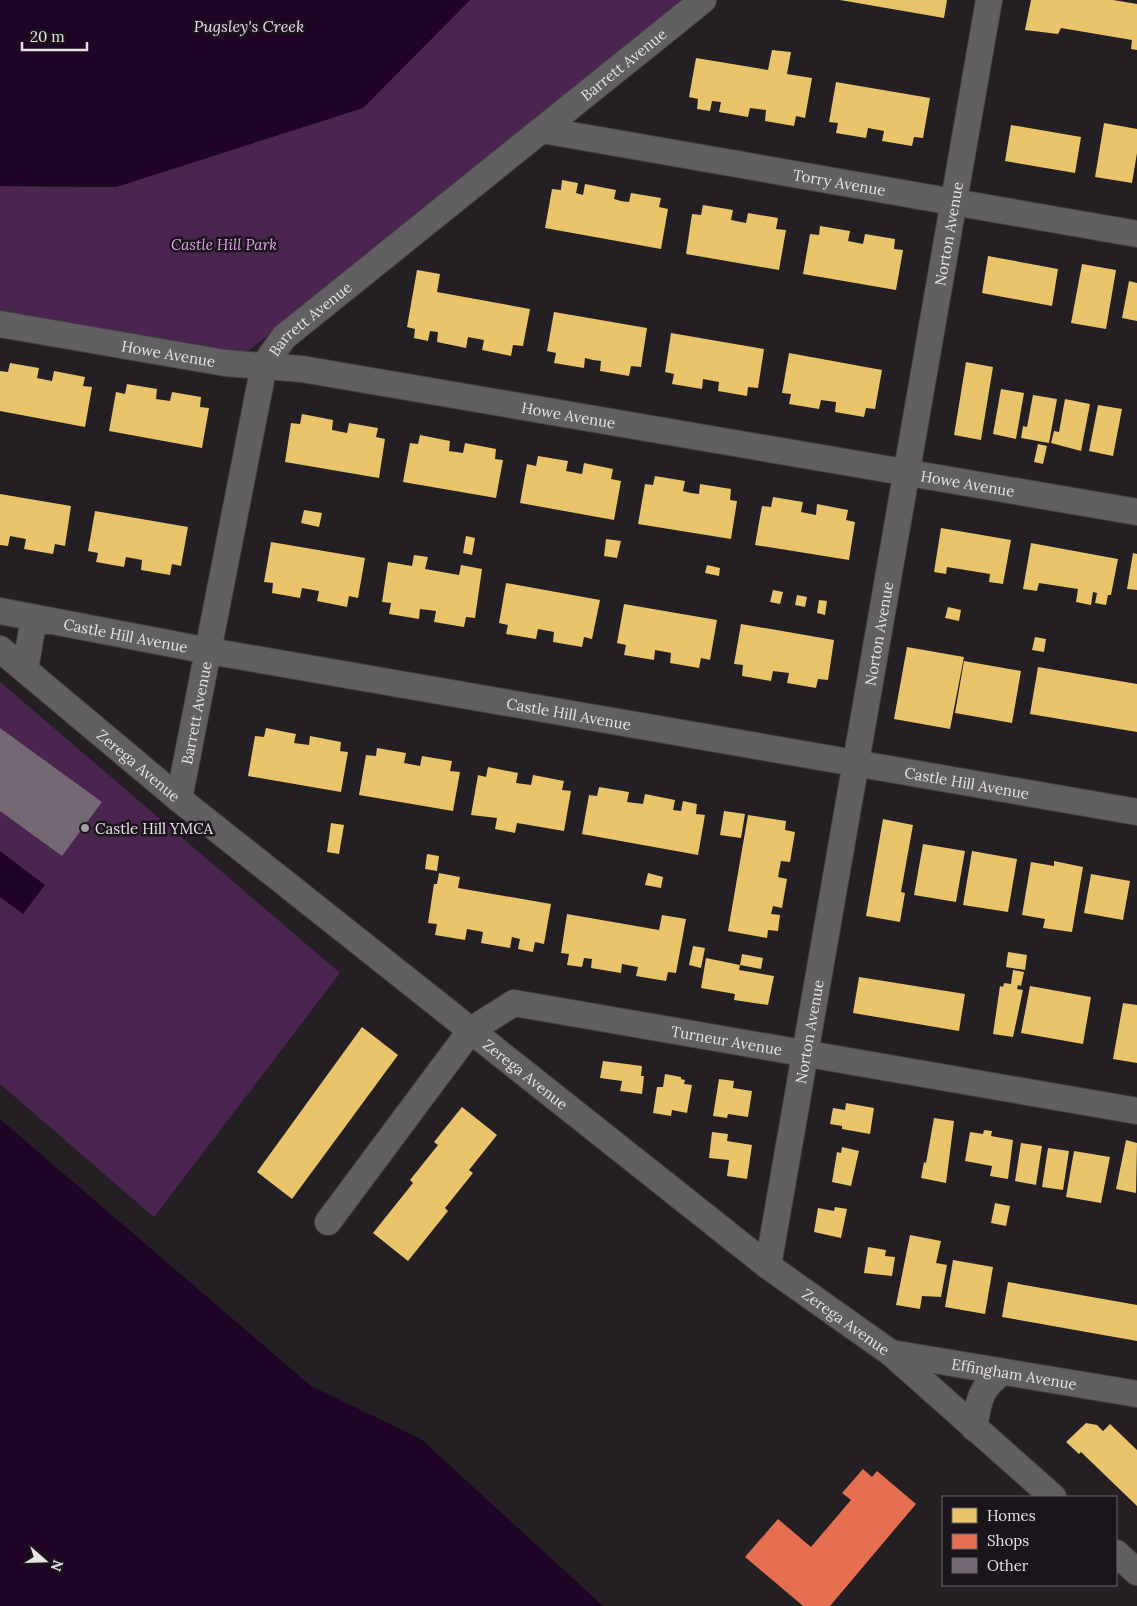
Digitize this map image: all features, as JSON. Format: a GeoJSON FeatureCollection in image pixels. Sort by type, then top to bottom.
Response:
{"type":"FeatureCollection","features":[{"type":"Feature","properties":{"kind":"street","name":"Barrett Avenue"},"geometry":{"type":"LineString","coordinates":[[179,799],[264,365],[284,337],[703,0]]}},
{"type":"Feature","properties":{"kind":"street","name":"Norton Avenue"},"geometry":{"type":"LineString","coordinates":[[768,1266],[989,0]]}},
{"type":"Feature","properties":{"kind":"street","name":"Torry Avenue"},"geometry":{"type":"LineString","coordinates":[[542,130],[1137,234]]}},
{"type":"Feature","properties":{"kind":"street","name":"Howe Avenue"},"geometry":{"type":"LineString","coordinates":[[0,324],[225,363],[264,365],[322,372],[1137,512]]}},
{"type":"Feature","properties":{"kind":"street","name":"Castle Hill Avenue"},"geometry":{"type":"LineString","coordinates":[[0,611],[209,651],[1137,812]]}},
{"type":"Feature","properties":{"kind":"street"},"geometry":{"type":"LineString","coordinates":[[25,670],[32,630],[39,621],[49,621]]}},
{"type":"Feature","properties":{"kind":"street","name":"Zerega Avenue"},"geometry":{"type":"LineString","coordinates":[[0,649],[179,799],[768,1266],[891,1353],[1052,1496]]}},
{"type":"Feature","properties":{"kind":"street","name":"Turneur Avenue"},"geometry":{"type":"LineString","coordinates":[[471,1030],[514,1003],[805,1052],[1137,1112]]}},
{"type":"Feature","properties":{"kind":"street"},"geometry":{"type":"LineString","coordinates":[[328,1222],[471,1030]]}},
{"type":"Feature","properties":{"kind":"street","name":"Effingham Avenue"},"geometry":{"type":"LineString","coordinates":[[891,1353],[1137,1394]]}},
{"type":"Feature","properties":{"kind":"street"},"geometry":{"type":"LineString","coordinates":[[974,1428],[982,1390],[990,1381],[1003,1372]]}},
{"type":"Feature","properties":{"kind":"street"},"geometry":{"type":"LineString","coordinates":[[1117,1554],[1137,1572]]}},
{"type":"Feature","properties":{"kind":"green space","name":"Castle Hill Park"},"geometry":{"type":"Polygon","coordinates":[[[470,0],[688,0],[243,355],[0,313],[0,186],[116,187],[363,108],[470,0]]]}},
{"type":"Feature","properties":{"kind":"green space","name":"Castle Hill YMCA"},"geometry":{"type":"Polygon","coordinates":[[[0,682],[340,973],[154,1217],[0,1084],[0,682]]]}},
{"type":"Feature","properties":{"kind":"water","name":"Pugsley's Creek"},"geometry":{"type":"Polygon","coordinates":[[[0,0],[470,0],[363,108],[116,187],[0,186],[0,0]]]}},
{"type":"Feature","properties":{"kind":"water"},"geometry":{"type":"Polygon","coordinates":[[[0,851],[45,885],[23,914],[0,897],[0,851]]]}},
{"type":"Feature","properties":{"kind":"water"},"geometry":{"type":"Polygon","coordinates":[[[0,1119],[311,1386],[421,1439],[603,1606],[0,1606],[0,1119]]]}},
{"type":"Feature","properties":{"kind":"building: Homes"},"geometry":{"type":"Polygon","coordinates":[[[840,0],[947,0],[944,18],[840,0]]]}},
{"type":"Feature","properties":{"kind":"building: Homes"},"geometry":{"type":"Polygon","coordinates":[[[1031,0],[1113,0],[1137,4],[1137,50],[1131,49],[1132,40],[1061,28],[1058,34],[1025,30],[1031,0]]]}},
{"type":"Feature","properties":{"kind":"building: Homes"},"geometry":{"type":"Polygon","coordinates":[[[772,50],[791,52],[787,74],[812,78],[805,118],[796,116],[794,126],[765,121],[766,110],[750,108],[748,117],[719,112],[721,102],[712,101],[710,111],[697,109],[698,99],[689,97],[696,58],[768,70],[772,50]]]}},
{"type":"Feature","properties":{"kind":"building: Homes"},"geometry":{"type":"Polygon","coordinates":[[[836,82],[930,98],[923,138],[914,137],[912,146],[882,141],[884,131],[868,128],[866,138],[836,133],[838,123],[829,122],[836,82]]]}},
{"type":"Feature","properties":{"kind":"building: Homes"},"geometry":{"type":"Polygon","coordinates":[[[1104,123],[1137,129],[1137,153],[1132,183],[1095,177],[1104,123]]]}},
{"type":"Feature","properties":{"kind":"building: Homes"},"geometry":{"type":"Polygon","coordinates":[[[1011,125],[1081,137],[1075,173],[1005,161],[1011,125]]]}},
{"type":"Feature","properties":{"kind":"building: Homes"},"geometry":{"type":"Polygon","coordinates":[[[562,180],[578,183],[576,193],[583,195],[585,184],[616,190],[614,199],[621,201],[629,202],[631,193],[661,198],[659,207],[668,209],[661,249],[545,228],[552,189],[561,190],[562,180]]]}},
{"type":"Feature","properties":{"kind":"building: Homes"},"geometry":{"type":"Polygon","coordinates":[[[703,205],[733,210],[731,220],[746,223],[748,213],[778,218],[776,229],[786,230],[779,270],[686,254],[692,214],[701,215],[703,205]]]}},
{"type":"Feature","properties":{"kind":"building: Homes"},"geometry":{"type":"Polygon","coordinates":[[[820,226],[850,231],[848,241],[863,244],[865,234],[895,239],[894,249],[903,250],[896,290],[803,274],[810,234],[819,235],[820,226]]]}},
{"type":"Feature","properties":{"kind":"building: Homes"},"geometry":{"type":"Polygon","coordinates":[[[988,256],[1058,269],[1052,306],[982,293],[988,256]]]}},
{"type":"Feature","properties":{"kind":"building: Homes"},"geometry":{"type":"Polygon","coordinates":[[[1082,264],[1116,270],[1106,329],[1071,323],[1082,264]]]}},
{"type":"Feature","properties":{"kind":"building: Homes"},"geometry":{"type":"Polygon","coordinates":[[[417,270],[440,274],[437,292],[530,309],[523,346],[513,345],[511,356],[482,350],[484,340],[468,337],[466,348],[437,342],[438,332],[430,331],[428,341],[414,338],[415,329],[407,327],[417,270]]]}},
{"type":"Feature","properties":{"kind":"building: Homes"},"geometry":{"type":"Polygon","coordinates":[[[1129,281],[1137,283],[1137,321],[1122,318],[1129,281]]]}},
{"type":"Feature","properties":{"kind":"building: Homes"},"geometry":{"type":"Polygon","coordinates":[[[554,312],[647,328],[641,367],[631,366],[629,376],[600,371],[601,361],[585,358],[584,368],[554,363],[556,353],[547,351],[554,312]]]}},
{"type":"Feature","properties":{"kind":"building: Homes"},"geometry":{"type":"Polygon","coordinates":[[[671,333],[764,349],[758,388],[748,387],[747,396],[718,391],[719,382],[703,379],[702,389],[672,384],[674,374],[665,372],[671,333]]]}},
{"type":"Feature","properties":{"kind":"building: Homes"},"geometry":{"type":"Polygon","coordinates":[[[789,353],[882,370],[875,409],[866,408],[864,417],[835,412],[836,402],[821,400],[819,409],[789,404],[791,394],[782,393],[789,353]]]}},
{"type":"Feature","properties":{"kind":"building: Homes"},"geometry":{"type":"Polygon","coordinates":[[[966,362],[993,367],[981,440],[954,435],[966,362]]]}},
{"type":"Feature","properties":{"kind":"building: Homes"},"geometry":{"type":"Polygon","coordinates":[[[10,363],[39,368],[37,378],[52,381],[54,371],[85,377],[83,386],[92,387],[85,427],[0,411],[0,371],[8,372],[10,363]]]}},
{"type":"Feature","properties":{"kind":"building: Homes"},"geometry":{"type":"Polygon","coordinates":[[[127,384],[157,389],[156,399],[170,401],[172,392],[201,397],[200,407],[209,408],[202,448],[109,431],[116,392],[125,394],[127,384]]]}},
{"type":"Feature","properties":{"kind":"building: Homes"},"geometry":{"type":"Polygon","coordinates":[[[1001,389],[1024,393],[1016,439],[993,434],[1001,389]]]}},
{"type":"Feature","properties":{"kind":"building: Homes"},"geometry":{"type":"Polygon","coordinates":[[[1033,395],[1057,399],[1049,443],[1021,438],[1023,426],[1027,427],[1033,395]]]}},
{"type":"Feature","properties":{"kind":"building: Homes"},"geometry":{"type":"Polygon","coordinates":[[[1065,399],[1090,404],[1081,451],[1051,443],[1054,431],[1059,432],[1065,399]]]}},
{"type":"Feature","properties":{"kind":"building: Homes"},"geometry":{"type":"Polygon","coordinates":[[[1098,405],[1122,409],[1113,456],[1089,451],[1098,405]]]}},
{"type":"Feature","properties":{"kind":"building: Homes"},"geometry":{"type":"Polygon","coordinates":[[[302,414],[333,420],[332,430],[347,433],[349,423],[378,428],[376,437],[385,439],[379,478],[285,462],[291,423],[300,424],[302,414]]]}},
{"type":"Feature","properties":{"kind":"building: Homes"},"geometry":{"type":"Polygon","coordinates":[[[420,435],[450,441],[449,451],[463,453],[465,443],[496,449],[495,459],[503,460],[496,498],[403,482],[410,443],[418,444],[420,435]]]}},
{"type":"Feature","properties":{"kind":"building: Homes"},"geometry":{"type":"Polygon","coordinates":[[[1038,444],[1047,446],[1043,464],[1034,462],[1038,444]]]}},
{"type":"Feature","properties":{"kind":"building: Homes"},"geometry":{"type":"Polygon","coordinates":[[[538,456],[568,461],[566,471],[582,474],[584,463],[613,469],[611,479],[621,481],[614,520],[520,503],[527,464],[536,466],[538,456]]]}},
{"type":"Feature","properties":{"kind":"building: Homes"},"geometry":{"type":"Polygon","coordinates":[[[655,476],[685,481],[683,491],[691,493],[699,494],[700,484],[731,489],[730,500],[737,501],[731,539],[638,524],[645,484],[653,485],[655,476]]]}},
{"type":"Feature","properties":{"kind":"building: Homes"},"geometry":{"type":"Polygon","coordinates":[[[0,494],[71,506],[65,546],[55,544],[53,554],[24,549],[26,539],[10,536],[8,546],[0,545],[0,494]]]}},
{"type":"Feature","properties":{"kind":"building: Homes"},"geometry":{"type":"Polygon","coordinates":[[[773,497],[803,502],[801,512],[816,515],[817,504],[848,510],[846,520],[855,522],[849,560],[755,545],[762,506],[771,507],[773,497]]]}},
{"type":"Feature","properties":{"kind":"building: Homes"},"geometry":{"type":"Polygon","coordinates":[[[304,510],[322,513],[319,527],[301,523],[304,510]]]}},
{"type":"Feature","properties":{"kind":"building: Homes"},"geometry":{"type":"Polygon","coordinates":[[[95,511],[188,527],[181,566],[172,564],[170,575],[141,570],[142,560],[126,557],[124,567],[96,562],[98,553],[88,551],[95,511]]]}},
{"type":"Feature","properties":{"kind":"building: Homes"},"geometry":{"type":"Polygon","coordinates":[[[941,528],[1011,540],[1003,584],[989,582],[990,574],[947,567],[946,574],[934,572],[941,528]]]}},
{"type":"Feature","properties":{"kind":"building: Homes"},"geometry":{"type":"Polygon","coordinates":[[[466,536],[475,538],[472,555],[463,553],[466,536]]]}},
{"type":"Feature","properties":{"kind":"building: Homes"},"geometry":{"type":"Polygon","coordinates":[[[606,539],[621,541],[617,558],[604,556],[606,539]]]}},
{"type":"Feature","properties":{"kind":"building: Homes"},"geometry":{"type":"Polygon","coordinates":[[[271,542],[365,558],[358,598],[349,596],[347,607],[317,601],[319,591],[302,588],[300,598],[272,593],[273,583],[264,582],[271,542]]]}},
{"type":"Feature","properties":{"kind":"building: Homes"},"geometry":{"type":"Polygon","coordinates":[[[1031,543],[1118,559],[1111,595],[1108,595],[1106,605],[1095,603],[1097,593],[1093,592],[1091,605],[1076,602],[1078,589],[1039,583],[1037,591],[1023,589],[1031,543]]]}},
{"type":"Feature","properties":{"kind":"building: Homes"},"geometry":{"type":"Polygon","coordinates":[[[1133,553],[1137,554],[1137,590],[1127,589],[1133,553]]]}},
{"type":"Feature","properties":{"kind":"building: Homes"},"geometry":{"type":"Polygon","coordinates":[[[414,555],[428,557],[425,569],[459,575],[461,565],[482,569],[475,618],[466,617],[464,627],[434,622],[436,611],[420,609],[419,619],[389,614],[391,603],[382,602],[388,562],[412,566],[414,555]]]}},
{"type":"Feature","properties":{"kind":"building: Homes"},"geometry":{"type":"Polygon","coordinates":[[[707,565],[720,568],[719,576],[705,573],[707,565]]]}},
{"type":"Feature","properties":{"kind":"building: Homes"},"geometry":{"type":"Polygon","coordinates":[[[506,583],[600,600],[592,639],[584,637],[582,647],[553,642],[554,632],[538,629],[536,639],[506,634],[508,625],[499,623],[506,583]]]}},
{"type":"Feature","properties":{"kind":"building: Homes"},"geometry":{"type":"Polygon","coordinates":[[[773,590],[783,592],[780,604],[770,602],[773,590]]]}},
{"type":"Feature","properties":{"kind":"building: Homes"},"geometry":{"type":"Polygon","coordinates":[[[797,595],[807,597],[805,607],[795,605],[797,595]]]}},
{"type":"Feature","properties":{"kind":"building: Homes"},"geometry":{"type":"Polygon","coordinates":[[[819,600],[827,601],[825,615],[817,613],[819,600]]]}},
{"type":"Feature","properties":{"kind":"building: Homes"},"geometry":{"type":"Polygon","coordinates":[[[624,604],[717,620],[710,660],[701,658],[699,668],[670,663],[671,653],[655,650],[654,660],[624,655],[626,645],[617,643],[624,604]]]}},
{"type":"Feature","properties":{"kind":"building: Homes"},"geometry":{"type":"Polygon","coordinates":[[[948,607],[961,610],[959,621],[945,618],[948,607]]]}},
{"type":"Feature","properties":{"kind":"building: Homes"},"geometry":{"type":"Polygon","coordinates":[[[741,624],[834,640],[828,680],[818,679],[816,688],[787,683],[789,673],[773,671],[771,681],[742,676],[743,665],[734,664],[741,624]]]}},
{"type":"Feature","properties":{"kind":"building: Homes"},"geometry":{"type":"Polygon","coordinates":[[[1035,637],[1046,639],[1044,652],[1032,650],[1035,637]]]}},
{"type":"Feature","properties":{"kind":"building: Homes"},"geometry":{"type":"Polygon","coordinates":[[[907,647],[964,657],[950,729],[894,719],[907,647]]]}},
{"type":"Feature","properties":{"kind":"building: Homes"},"geometry":{"type":"Polygon","coordinates":[[[964,661],[1021,671],[1012,723],[955,713],[964,661]]]}},
{"type":"Feature","properties":{"kind":"building: Homes"},"geometry":{"type":"Polygon","coordinates":[[[1038,667],[1137,684],[1137,732],[1030,714],[1038,667]]]}},
{"type":"Feature","properties":{"kind":"building: Homes"},"geometry":{"type":"Polygon","coordinates":[[[266,728],[296,734],[294,743],[309,745],[310,736],[341,742],[340,751],[348,752],[341,792],[248,776],[255,736],[264,737],[266,728]]]}},
{"type":"Feature","properties":{"kind":"building: Homes"},"geometry":{"type":"Polygon","coordinates":[[[377,748],[406,753],[404,763],[420,766],[422,756],[452,761],[450,771],[460,772],[453,811],[359,795],[366,755],[376,756],[377,748]]]}},
{"type":"Feature","properties":{"kind":"building: Homes"},"geometry":{"type":"Polygon","coordinates":[[[488,767],[518,773],[516,783],[531,785],[533,775],[564,781],[562,790],[571,791],[564,831],[517,823],[515,833],[495,829],[497,818],[471,815],[478,775],[486,777],[488,767]]]}},
{"type":"Feature","properties":{"kind":"building: Homes"},"geometry":{"type":"Polygon","coordinates":[[[599,787],[629,792],[627,802],[643,804],[645,794],[675,800],[673,810],[681,811],[683,801],[697,804],[696,814],[705,815],[698,855],[582,834],[589,795],[597,796],[599,787]]]}},
{"type":"Feature","properties":{"kind":"building: Homes"},"geometry":{"type":"Polygon","coordinates":[[[724,811],[745,814],[741,838],[720,835],[724,811]]]}},
{"type":"Feature","properties":{"kind":"building: Homes"},"geometry":{"type":"Polygon","coordinates":[[[748,815],[786,821],[785,830],[795,832],[790,862],[781,861],[778,877],[787,879],[782,908],[773,906],[771,914],[780,915],[778,931],[768,930],[767,938],[728,931],[748,815]]]}},
{"type":"Feature","properties":{"kind":"building: Homes"},"geometry":{"type":"Polygon","coordinates":[[[883,819],[913,825],[901,892],[905,893],[900,922],[866,916],[883,819]]]}},
{"type":"Feature","properties":{"kind":"building: Homes"},"geometry":{"type":"Polygon","coordinates":[[[331,823],[344,825],[339,854],[327,852],[331,823]]]}},
{"type":"Feature","properties":{"kind":"building: Homes"},"geometry":{"type":"Polygon","coordinates":[[[923,844],[965,851],[956,902],[914,895],[923,844]]]}},
{"type":"Feature","properties":{"kind":"building: Homes"},"geometry":{"type":"Polygon","coordinates":[[[972,851],[1017,859],[1008,912],[963,905],[972,851]]]}},
{"type":"Feature","properties":{"kind":"building: Homes"},"geometry":{"type":"Polygon","coordinates":[[[427,854],[439,856],[437,871],[425,869],[427,854]]]}},
{"type":"Feature","properties":{"kind":"building: Homes"},"geometry":{"type":"Polygon","coordinates":[[[1054,861],[1083,867],[1072,932],[1043,928],[1045,919],[1022,915],[1031,862],[1054,866],[1054,861]]]}},
{"type":"Feature","properties":{"kind":"building: Homes"},"geometry":{"type":"Polygon","coordinates":[[[439,873],[460,877],[458,888],[551,904],[544,944],[535,942],[533,952],[518,949],[520,939],[512,937],[510,948],[481,943],[483,932],[467,929],[465,940],[435,935],[437,924],[428,923],[434,884],[437,884],[439,873]]]}},
{"type":"Feature","properties":{"kind":"building: Homes"},"geometry":{"type":"Polygon","coordinates":[[[648,873],[663,877],[661,888],[645,885],[648,873]]]}},
{"type":"Feature","properties":{"kind":"building: Homes"},"geometry":{"type":"Polygon","coordinates":[[[1091,874],[1130,881],[1123,920],[1084,913],[1091,874]]]}},
{"type":"Feature","properties":{"kind":"building: Homes"},"geometry":{"type":"Polygon","coordinates":[[[567,914],[659,930],[662,915],[686,919],[676,973],[668,972],[666,981],[636,976],[638,967],[622,964],[621,973],[591,968],[592,959],[584,958],[582,967],[567,965],[569,954],[561,953],[567,914]]]}},
{"type":"Feature","properties":{"kind":"building: Homes"},"geometry":{"type":"Polygon","coordinates":[[[693,946],[705,948],[701,968],[689,965],[693,946]]]}},
{"type":"Feature","properties":{"kind":"building: Homes"},"geometry":{"type":"Polygon","coordinates":[[[1008,952],[1027,955],[1025,970],[1006,967],[1008,952]]]}},
{"type":"Feature","properties":{"kind":"building: Homes"},"geometry":{"type":"Polygon","coordinates":[[[742,954],[763,958],[761,969],[740,965],[742,954]]]}},
{"type":"Feature","properties":{"kind":"building: Homes"},"geometry":{"type":"Polygon","coordinates":[[[706,958],[740,965],[739,970],[774,976],[768,1005],[734,1000],[735,994],[701,988],[706,958]]]}},
{"type":"Feature","properties":{"kind":"building: Homes"},"geometry":{"type":"Polygon","coordinates":[[[1013,970],[1024,972],[1021,986],[1018,985],[1017,989],[1023,990],[1013,1037],[993,1034],[1000,986],[1003,987],[1004,983],[1011,984],[1013,970]]]}},
{"type":"Feature","properties":{"kind":"building: Homes"},"geometry":{"type":"Polygon","coordinates":[[[859,977],[965,994],[959,1031],[853,1013],[859,977]]]}},
{"type":"Feature","properties":{"kind":"building: Homes"},"geometry":{"type":"Polygon","coordinates":[[[1030,986],[1091,997],[1083,1044],[1021,1033],[1030,986]]]}},
{"type":"Feature","properties":{"kind":"building: Homes"},"geometry":{"type":"Polygon","coordinates":[[[1123,1003],[1137,1005],[1137,1063],[1113,1059],[1123,1003]]]}},
{"type":"Feature","properties":{"kind":"building: Homes"},"geometry":{"type":"Polygon","coordinates":[[[362,1027],[398,1055],[292,1199],[257,1172],[362,1027]]]}},
{"type":"Feature","properties":{"kind":"building: Homes"},"geometry":{"type":"Polygon","coordinates":[[[603,1061],[642,1066],[641,1076],[644,1076],[642,1094],[620,1091],[622,1081],[600,1078],[603,1061]]]}},
{"type":"Feature","properties":{"kind":"building: Homes"},"geometry":{"type":"Polygon","coordinates":[[[665,1074],[681,1077],[681,1079],[685,1080],[684,1084],[692,1085],[687,1113],[672,1110],[671,1116],[653,1113],[657,1087],[663,1087],[665,1074]]]}},
{"type":"Feature","properties":{"kind":"building: Homes"},"geometry":{"type":"Polygon","coordinates":[[[719,1079],[734,1081],[733,1088],[752,1091],[748,1117],[728,1114],[727,1118],[713,1116],[719,1079]]]}},
{"type":"Feature","properties":{"kind":"building: Homes"},"geometry":{"type":"Polygon","coordinates":[[[846,1103],[874,1108],[870,1134],[842,1129],[842,1126],[830,1124],[833,1108],[845,1110],[846,1103]]]}},
{"type":"Feature","properties":{"kind":"building: Homes"},"geometry":{"type":"Polygon","coordinates":[[[462,1107],[497,1135],[469,1170],[473,1173],[445,1208],[448,1211],[408,1261],[373,1233],[413,1183],[410,1180],[438,1145],[434,1142],[462,1107]]]}},
{"type":"Feature","properties":{"kind":"building: Homes"},"geometry":{"type":"Polygon","coordinates":[[[934,1118],[954,1121],[946,1183],[921,1178],[924,1162],[926,1163],[934,1118]]]}},
{"type":"Feature","properties":{"kind":"building: Homes"},"geometry":{"type":"Polygon","coordinates":[[[984,1130],[992,1131],[991,1136],[1013,1140],[1008,1179],[990,1176],[992,1166],[965,1161],[970,1132],[983,1134],[984,1130]]]}},
{"type":"Feature","properties":{"kind":"building: Homes"},"geometry":{"type":"Polygon","coordinates":[[[712,1132],[728,1134],[727,1141],[752,1145],[747,1179],[727,1176],[729,1160],[709,1158],[712,1132]]]}},
{"type":"Feature","properties":{"kind":"building: Homes"},"geometry":{"type":"Polygon","coordinates":[[[1126,1140],[1137,1143],[1136,1193],[1116,1189],[1126,1140]]]}},
{"type":"Feature","properties":{"kind":"building: Homes"},"geometry":{"type":"Polygon","coordinates":[[[1021,1143],[1042,1146],[1036,1185],[1015,1181],[1021,1143]]]}},
{"type":"Feature","properties":{"kind":"building: Homes"},"geometry":{"type":"Polygon","coordinates":[[[842,1147],[859,1151],[851,1186],[832,1182],[837,1152],[841,1153],[842,1147]]]}},
{"type":"Feature","properties":{"kind":"building: Homes"},"geometry":{"type":"Polygon","coordinates":[[[1048,1148],[1069,1151],[1063,1190],[1042,1187],[1048,1148]]]}},
{"type":"Feature","properties":{"kind":"building: Homes"},"geometry":{"type":"Polygon","coordinates":[[[1074,1151],[1110,1157],[1101,1203],[1066,1197],[1074,1151]]]}},
{"type":"Feature","properties":{"kind":"building: Homes"},"geometry":{"type":"Polygon","coordinates":[[[995,1203],[1010,1206],[1006,1226],[991,1223],[995,1203]]]}},
{"type":"Feature","properties":{"kind":"building: Homes"},"geometry":{"type":"Polygon","coordinates":[[[835,1207],[847,1209],[841,1238],[814,1232],[818,1208],[834,1211],[835,1207]]]}},
{"type":"Feature","properties":{"kind":"building: Homes"},"geometry":{"type":"Polygon","coordinates":[[[910,1235],[941,1241],[936,1263],[947,1265],[941,1297],[922,1296],[920,1309],[896,1305],[910,1235]]]}},
{"type":"Feature","properties":{"kind":"building: Homes"},"geometry":{"type":"Polygon","coordinates":[[[868,1247],[886,1250],[885,1256],[895,1257],[892,1276],[864,1273],[868,1247]]]}},
{"type":"Feature","properties":{"kind":"building: Homes"},"geometry":{"type":"Polygon","coordinates":[[[953,1260],[993,1267],[985,1314],[945,1307],[953,1260]]]}},
{"type":"Feature","properties":{"kind":"building: Homes"},"geometry":{"type":"Polygon","coordinates":[[[1008,1282],[1137,1305],[1137,1341],[1002,1317],[1008,1282]]]}},
{"type":"Feature","properties":{"kind":"building: Homes"},"geometry":{"type":"Polygon","coordinates":[[[1086,1423],[1097,1425],[1103,1431],[1110,1424],[1137,1450],[1137,1506],[1081,1452],[1079,1454],[1066,1442],[1086,1423]]]}},
{"type":"Feature","properties":{"kind":"building: Shops"},"geometry":{"type":"Polygon","coordinates":[[[863,1469],[872,1477],[877,1471],[916,1504],[830,1606],[803,1606],[745,1557],[778,1519],[811,1547],[851,1500],[842,1493],[863,1469]]]}},
{"type":"Feature","properties":{"kind":"building: Other"},"geometry":{"type":"Polygon","coordinates":[[[0,728],[102,802],[62,856],[0,811],[0,728]]]}},
{"type":"Feature","properties":{"kind":"place","name":"Castle Hill YMCA"},"geometry":{"type":"Point","coordinates":[85,828]}}]}
